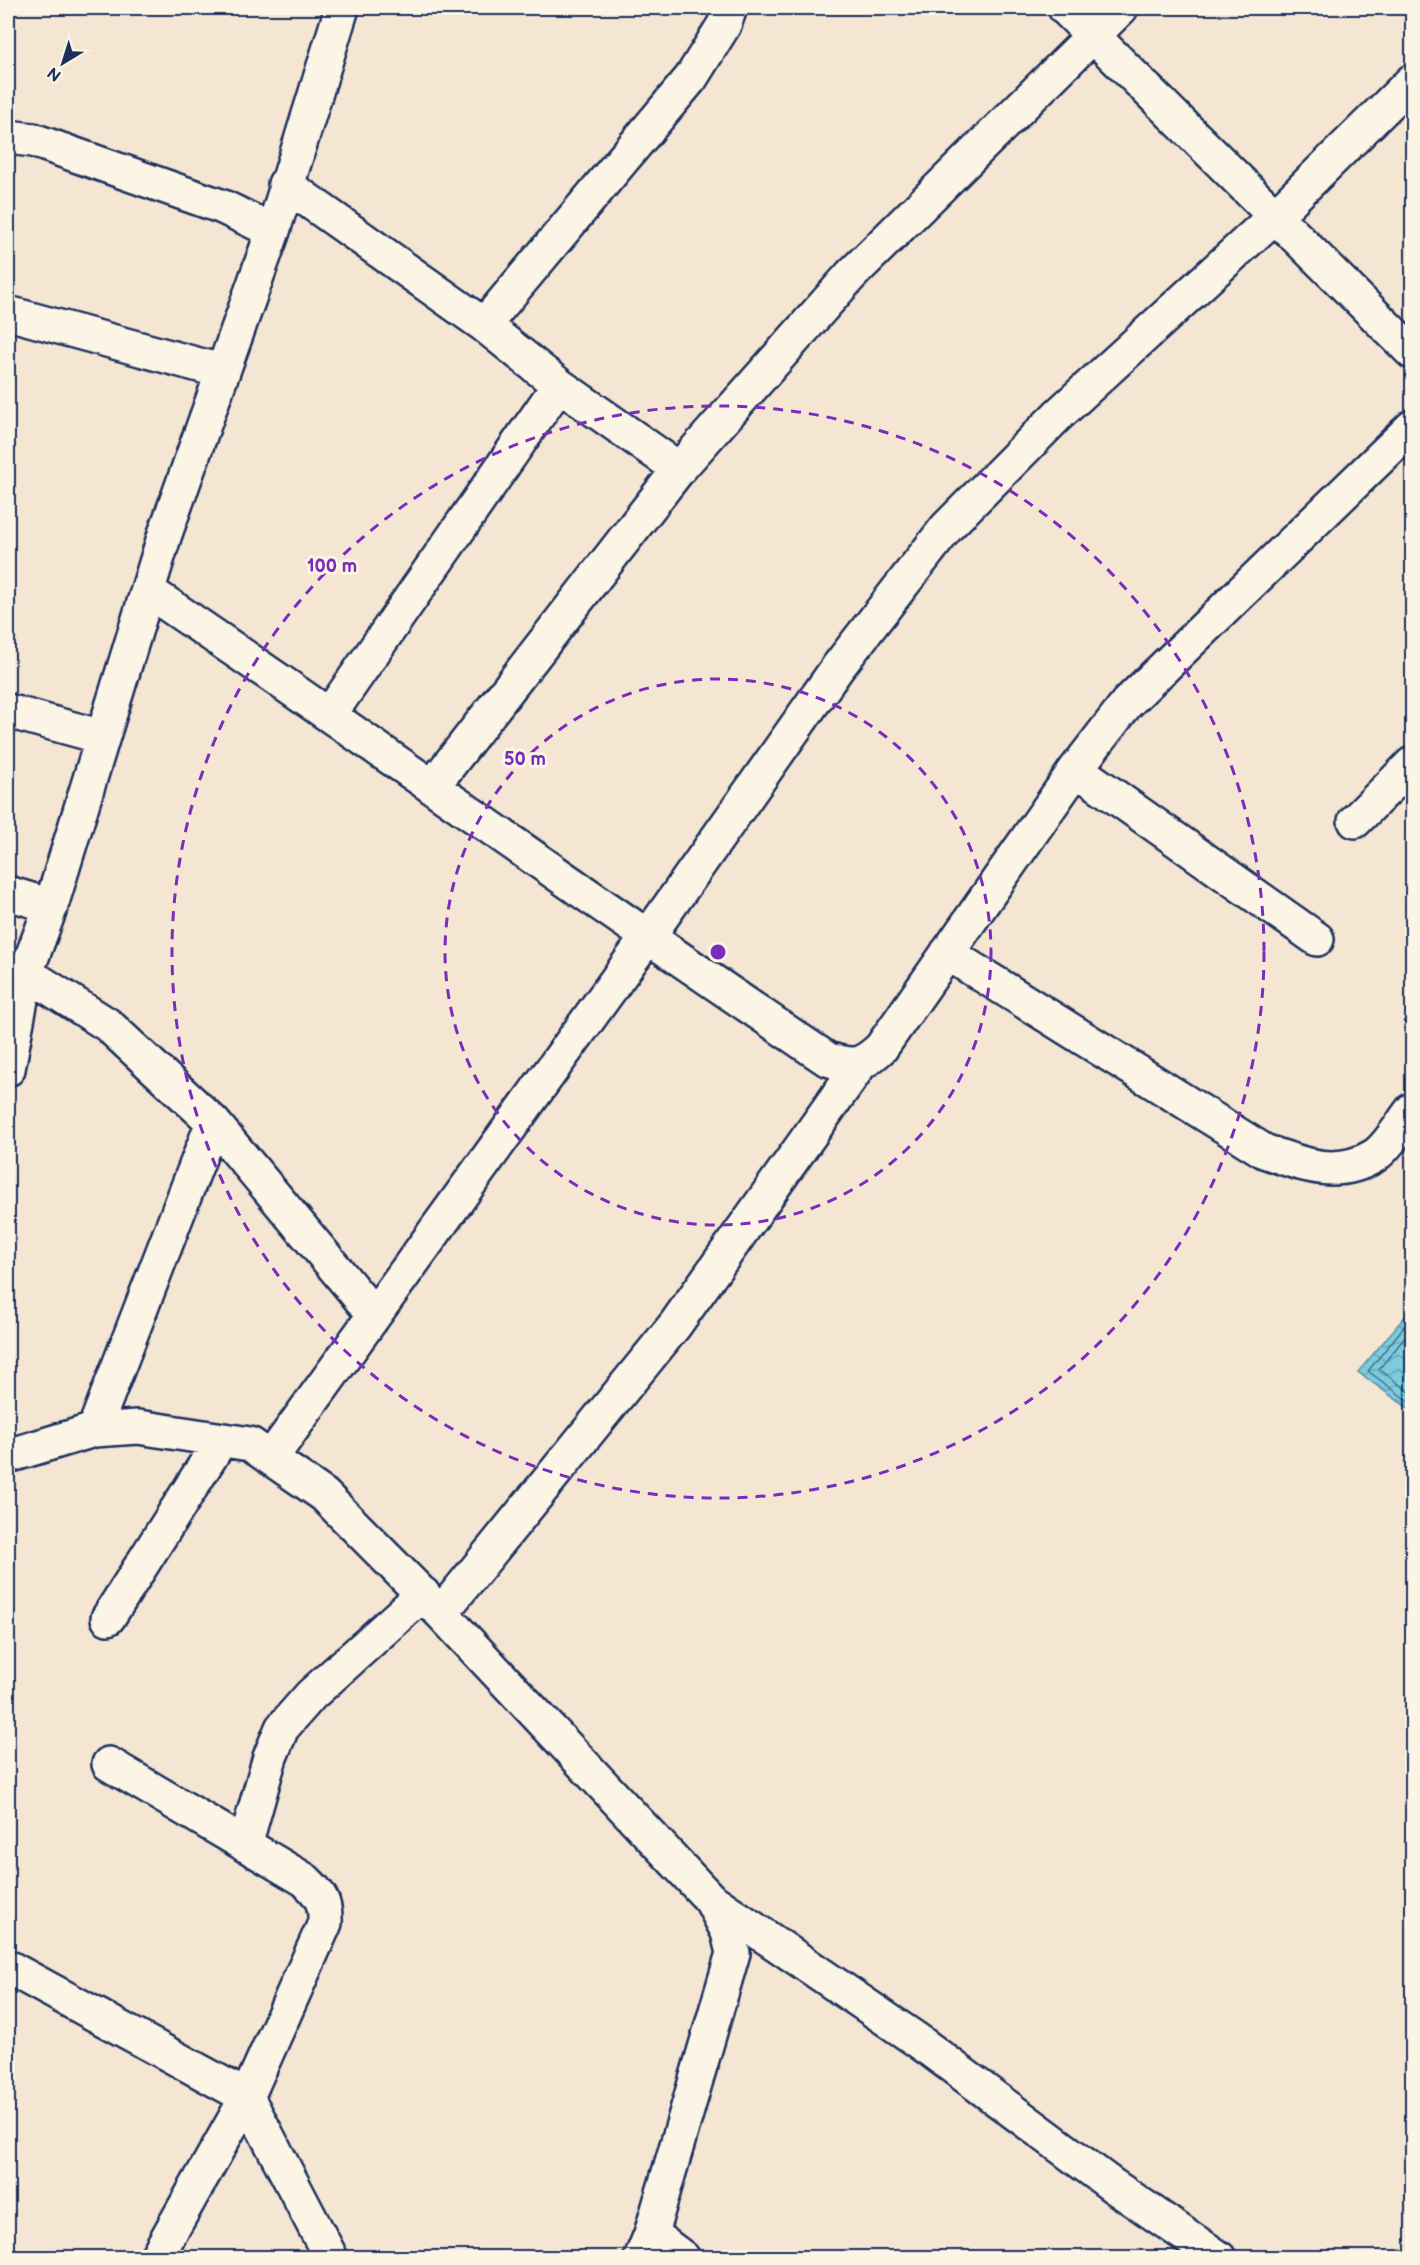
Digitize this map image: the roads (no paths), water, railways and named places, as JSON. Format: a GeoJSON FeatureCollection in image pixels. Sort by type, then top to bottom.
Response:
{"type":"FeatureCollection","features":[{"type":"Feature","properties":{"kind":"street"},"geometry":{"type":"LineString","coordinates":[[8,1067],[26,973],[51,906],[165,534],[221,371],[273,231],[285,184],[342,8]]}},
{"type":"Feature","properties":{"kind":"street"},"geometry":{"type":"LineString","coordinates":[[484,325],[691,78],[724,25],[730,8]]}},
{"type":"Feature","properties":{"kind":"street"},"geometry":{"type":"LineString","coordinates":[[1065,8],[1413,352]]}},
{"type":"Feature","properties":{"kind":"street"},"geometry":{"type":"LineString","coordinates":[[432,787],[679,469],[851,275],[1121,8]]}},
{"type":"Feature","properties":{"kind":"street"},"geometry":{"type":"LineString","coordinates":[[271,1458],[647,938],[838,667],[947,527],[1058,415],[1275,216],[1413,81]]}},
{"type":"Feature","properties":{"kind":"street"},"geometry":{"type":"LineString","coordinates":[[8,137],[33,140],[190,195],[223,207],[273,231]]}},
{"type":"Feature","properties":{"kind":"street"},"geometry":{"type":"LineString","coordinates":[[285,184],[484,325],[559,385],[679,469]]}},
{"type":"Feature","properties":{"kind":"street"},"geometry":{"type":"LineString","coordinates":[[8,313],[221,371]]}},
{"type":"Feature","properties":{"kind":"street"},"geometry":{"type":"LineString","coordinates":[[330,714],[559,385]]}},
{"type":"Feature","properties":{"kind":"street"},"geometry":{"type":"LineString","coordinates":[[245,1845],[270,1757],[282,1728],[311,1695],[432,1604],[675,1324],[861,1063],[881,1048],[1076,769],[1128,703],[1413,427]]}},
{"type":"Feature","properties":{"kind":"street"},"geometry":{"type":"LineString","coordinates":[[148,591],[330,714],[647,938],[828,1059],[848,1065],[861,1063]]}},
{"type":"Feature","properties":{"kind":"street"},"geometry":{"type":"LineString","coordinates":[[8,711],[102,737]]}},
{"type":"Feature","properties":{"kind":"street"},"geometry":{"type":"LineString","coordinates":[[1355,821],[1413,764]]}},
{"type":"Feature","properties":{"kind":"street"},"geometry":{"type":"LineString","coordinates":[[1076,769],[1317,939]]}},
{"type":"Feature","properties":{"kind":"street"},"geometry":{"type":"LineString","coordinates":[[8,893],[51,906]]}},
{"type":"Feature","properties":{"kind":"street"},"geometry":{"type":"LineString","coordinates":[[947,953],[1264,1151],[1312,1168],[1343,1169],[1375,1155],[1413,1110]]}},
{"type":"Feature","properties":{"kind":"street"},"geometry":{"type":"LineString","coordinates":[[26,973],[108,1025],[213,1122],[374,1315]]}},
{"type":"Feature","properties":{"kind":"street"},"geometry":{"type":"LineString","coordinates":[[94,1430],[213,1122]]}},
{"type":"Feature","properties":{"kind":"street"},"geometry":{"type":"LineString","coordinates":[[8,1456],[94,1430],[138,1427],[250,1444],[324,1495],[432,1604],[711,1900],[917,2040],[1112,2185],[1219,2258]]}},
{"type":"Feature","properties":{"kind":"street"},"geometry":{"type":"LineString","coordinates":[[108,1618],[221,1440]]}},
{"type":"Feature","properties":{"kind":"street"},"geometry":{"type":"LineString","coordinates":[[109,1764],[305,1880],[320,1893],[326,1907],[325,1923],[247,2097],[156,2258]]}},
{"type":"Feature","properties":{"kind":"street"},"geometry":{"type":"LineString","coordinates":[[683,2258],[646,2246],[733,1953],[728,1932],[711,1900]]}},
{"type":"Feature","properties":{"kind":"street"},"geometry":{"type":"LineString","coordinates":[[8,1967],[247,2097],[331,2258]]}},
{"type":"Feature","properties":{"kind":"water"},"geometry":{"type":"Polygon","coordinates":[[[1412,1308],[1412,1411],[1358,1372],[1412,1308]]]}}]}
